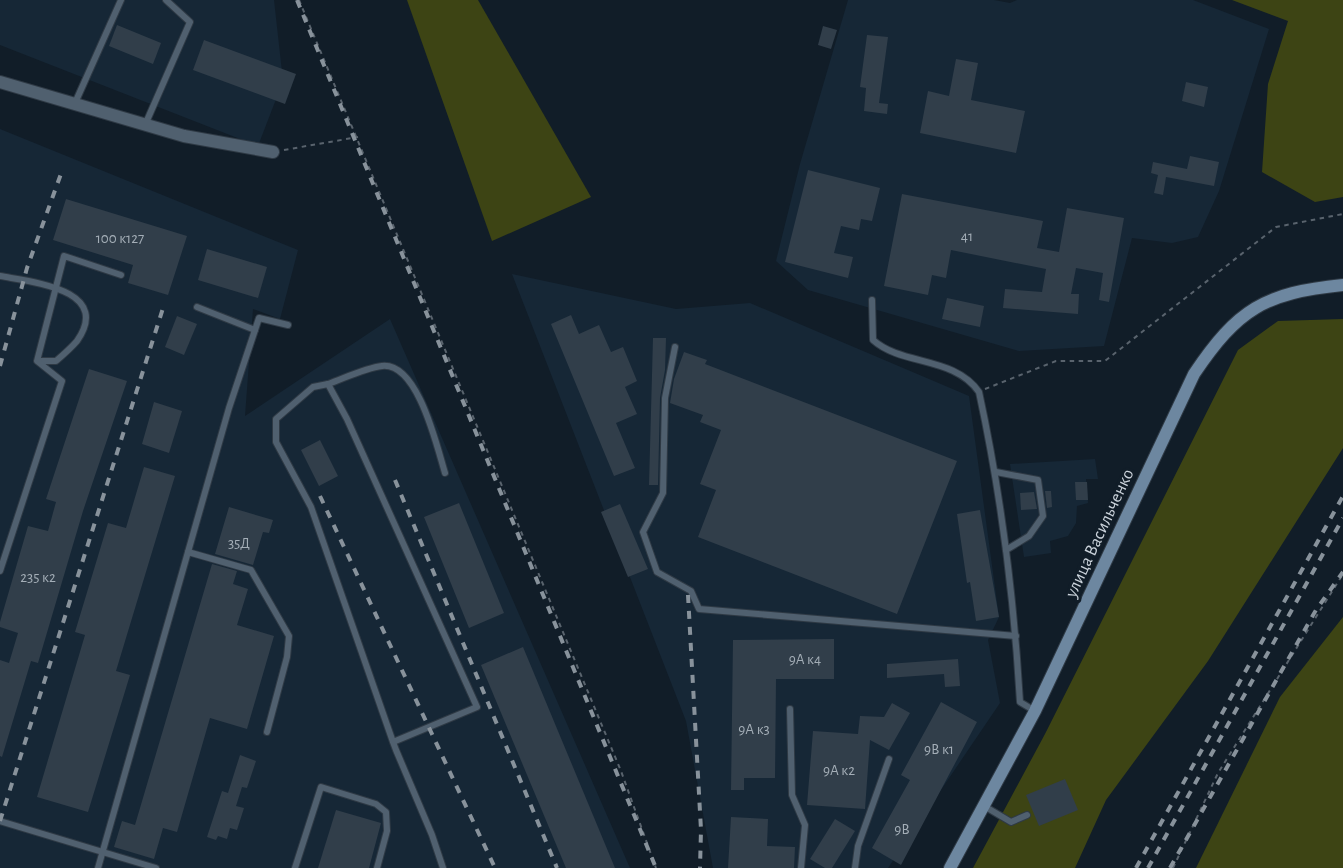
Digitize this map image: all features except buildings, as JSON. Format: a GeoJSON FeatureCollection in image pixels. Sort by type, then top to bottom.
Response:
{"type":"FeatureCollection","features":[{"type":"Feature","properties":{"kind":"main road","name":"улица Васильченко"},"geometry":{"type":"LineString","coordinates":[[950,868],[1035,711],[1194,374],[1218,338],[1244,314],[1271,298],[1306,289],[1343,285]]}},
{"type":"Feature","properties":{"kind":"street"},"geometry":{"type":"LineString","coordinates":[[0,82],[184,136],[273,152]]}},
{"type":"Feature","properties":{"kind":"lane"},"geometry":{"type":"LineString","coordinates":[[75,104],[121,0]]}},
{"type":"Feature","properties":{"kind":"lane"},"geometry":{"type":"LineString","coordinates":[[145,125],[190,22],[166,0]]}},
{"type":"Feature","properties":{"kind":"lane"},"geometry":{"type":"LineString","coordinates":[[37,361],[64,256],[121,274]]}},
{"type":"Feature","properties":{"kind":"lane"},"geometry":{"type":"LineString","coordinates":[[0,276],[68,291],[80,300],[85,319],[77,340],[56,361],[37,361]]}},
{"type":"Feature","properties":{"kind":"lane"},"geometry":{"type":"LineString","coordinates":[[872,300],[873,340],[884,350],[936,363],[973,383],[979,392],[996,472],[1016,636],[1020,702],[1035,711]]}},
{"type":"Feature","properties":{"kind":"lane"},"geometry":{"type":"LineString","coordinates":[[197,307],[255,330]]}},
{"type":"Feature","properties":{"kind":"lane"},"geometry":{"type":"LineString","coordinates":[[98,868],[229,408],[259,318],[288,325]]}},
{"type":"Feature","properties":{"kind":"lane"},"geometry":{"type":"LineString","coordinates":[[675,347],[665,398],[663,493],[643,532],[657,572],[691,591],[699,609],[1016,636]]}},
{"type":"Feature","properties":{"kind":"lane"},"geometry":{"type":"LineString","coordinates":[[0,571],[62,381],[37,361]]}},
{"type":"Feature","properties":{"kind":"lane"},"geometry":{"type":"LineString","coordinates":[[443,868],[432,835],[393,742],[311,507],[276,442],[276,419],[313,387],[383,366],[398,370],[418,394],[445,473]]}},
{"type":"Feature","properties":{"kind":"lane"},"geometry":{"type":"LineString","coordinates":[[328,384],[347,419],[477,707],[393,742]]}},
{"type":"Feature","properties":{"kind":"lane"},"geometry":{"type":"LineString","coordinates":[[996,472],[1038,480],[1043,516],[1029,536],[1006,550]]}},
{"type":"Feature","properties":{"kind":"lane"},"geometry":{"type":"LineString","coordinates":[[188,552],[251,570],[289,636],[288,657],[267,732]]}},
{"type":"Feature","properties":{"kind":"lane"},"geometry":{"type":"LineString","coordinates":[[790,709],[792,795],[805,825],[801,868]]}},
{"type":"Feature","properties":{"kind":"lane"},"geometry":{"type":"LineString","coordinates":[[855,868],[858,846],[889,759]]}},
{"type":"Feature","properties":{"kind":"lane"},"geometry":{"type":"LineString","coordinates":[[295,868],[321,787],[376,804],[386,812],[387,831],[377,868]]}},
{"type":"Feature","properties":{"kind":"lane"},"geometry":{"type":"LineString","coordinates":[[984,806],[1011,822],[1027,815]]}},
{"type":"Feature","properties":{"kind":"lane"},"geometry":{"type":"LineString","coordinates":[[0,821],[156,868]]}},
{"type":"Feature","properties":{"kind":"path"},"geometry":{"type":"LineString","coordinates":[[299,0],[621,771],[656,868]]}},
{"type":"Feature","properties":{"kind":"path"},"geometry":{"type":"LineString","coordinates":[[273,152],[358,137]]}},
{"type":"Feature","properties":{"kind":"path"},"geometry":{"type":"LineString","coordinates":[[979,392],[1056,361],[1105,362],[1276,226],[1343,214]]}},
{"type":"Feature","properties":{"kind":"path"},"geometry":{"type":"LineString","coordinates":[[1173,868],[1218,773],[1343,574]]}},
{"type":"Feature","properties":{"kind":"shaded area"},"geometry":{"type":"Polygon","coordinates":[[[0,0],[274,0],[283,81],[258,146],[0,45],[0,0]]]}},
{"type":"Feature","properties":{"kind":"shaded area"},"geometry":{"type":"Polygon","coordinates":[[[848,0],[994,0],[1010,3],[1017,0],[1193,0],[1269,29],[1219,191],[1198,237],[1172,243],[1132,238],[1104,346],[1019,351],[808,290],[776,261],[800,164],[848,0]]]}},
{"type":"Feature","properties":{"kind":"shaded area"},"geometry":{"type":"Polygon","coordinates":[[[0,129],[298,250],[280,319],[253,309],[245,416],[390,319],[630,868],[0,868],[0,129]]]}},
{"type":"Feature","properties":{"kind":"shaded area"},"geometry":{"type":"Polygon","coordinates":[[[512,274],[676,309],[750,303],[969,396],[999,617],[988,640],[1000,703],[888,868],[713,868],[686,721],[512,274]]]}},
{"type":"Feature","properties":{"kind":"shaded area"},"geometry":{"type":"Polygon","coordinates":[[[1095,459],[1098,479],[1086,479],[1088,503],[1077,506],[1076,523],[1068,536],[1050,541],[1051,553],[1024,557],[1010,464],[1095,459]]]}},
{"type":"Feature","properties":{"kind":"green space"},"geometry":{"type":"Polygon","coordinates":[[[407,0],[478,0],[591,197],[492,241],[407,0]]]}},
{"type":"Feature","properties":{"kind":"green space"},"geometry":{"type":"Polygon","coordinates":[[[1232,0],[1343,0],[1343,197],[1315,202],[1262,172],[1268,84],[1288,21],[1232,0]]]}},
{"type":"Feature","properties":{"kind":"green space"},"geometry":{"type":"Polygon","coordinates":[[[1343,319],[1343,448],[1208,661],[1106,800],[1075,868],[973,868],[1045,734],[1238,350],[1278,321],[1343,319]]]}},
{"type":"Feature","properties":{"kind":"green space"},"geometry":{"type":"Polygon","coordinates":[[[1343,617],[1343,868],[1196,868],[1280,697],[1343,617]]]}},
{"type":"Feature","properties":{"kind":"railway"},"geometry":{"type":"LineString","coordinates":[[297,0],[656,868]]}},
{"type":"Feature","properties":{"kind":"railway"},"geometry":{"type":"LineString","coordinates":[[0,366],[27,268],[62,171]]}},
{"type":"Feature","properties":{"kind":"railway"},"geometry":{"type":"LineString","coordinates":[[0,821],[164,305]]}},
{"type":"Feature","properties":{"kind":"railway"},"geometry":{"type":"LineString","coordinates":[[395,480],[557,868]]}},
{"type":"Feature","properties":{"kind":"railway"},"geometry":{"type":"LineString","coordinates":[[320,496],[495,868]]}},
{"type":"Feature","properties":{"kind":"railway"},"geometry":{"type":"LineString","coordinates":[[1136,868],[1343,496]]}},
{"type":"Feature","properties":{"kind":"railway"},"geometry":{"type":"LineString","coordinates":[[1148,868],[1343,518]]}},
{"type":"Feature","properties":{"kind":"railway"},"geometry":{"type":"LineString","coordinates":[[1170,868],[1316,610],[1343,572]]}},
{"type":"Feature","properties":{"kind":"railway"},"geometry":{"type":"LineString","coordinates":[[688,595],[701,830],[700,868]]}}]}
